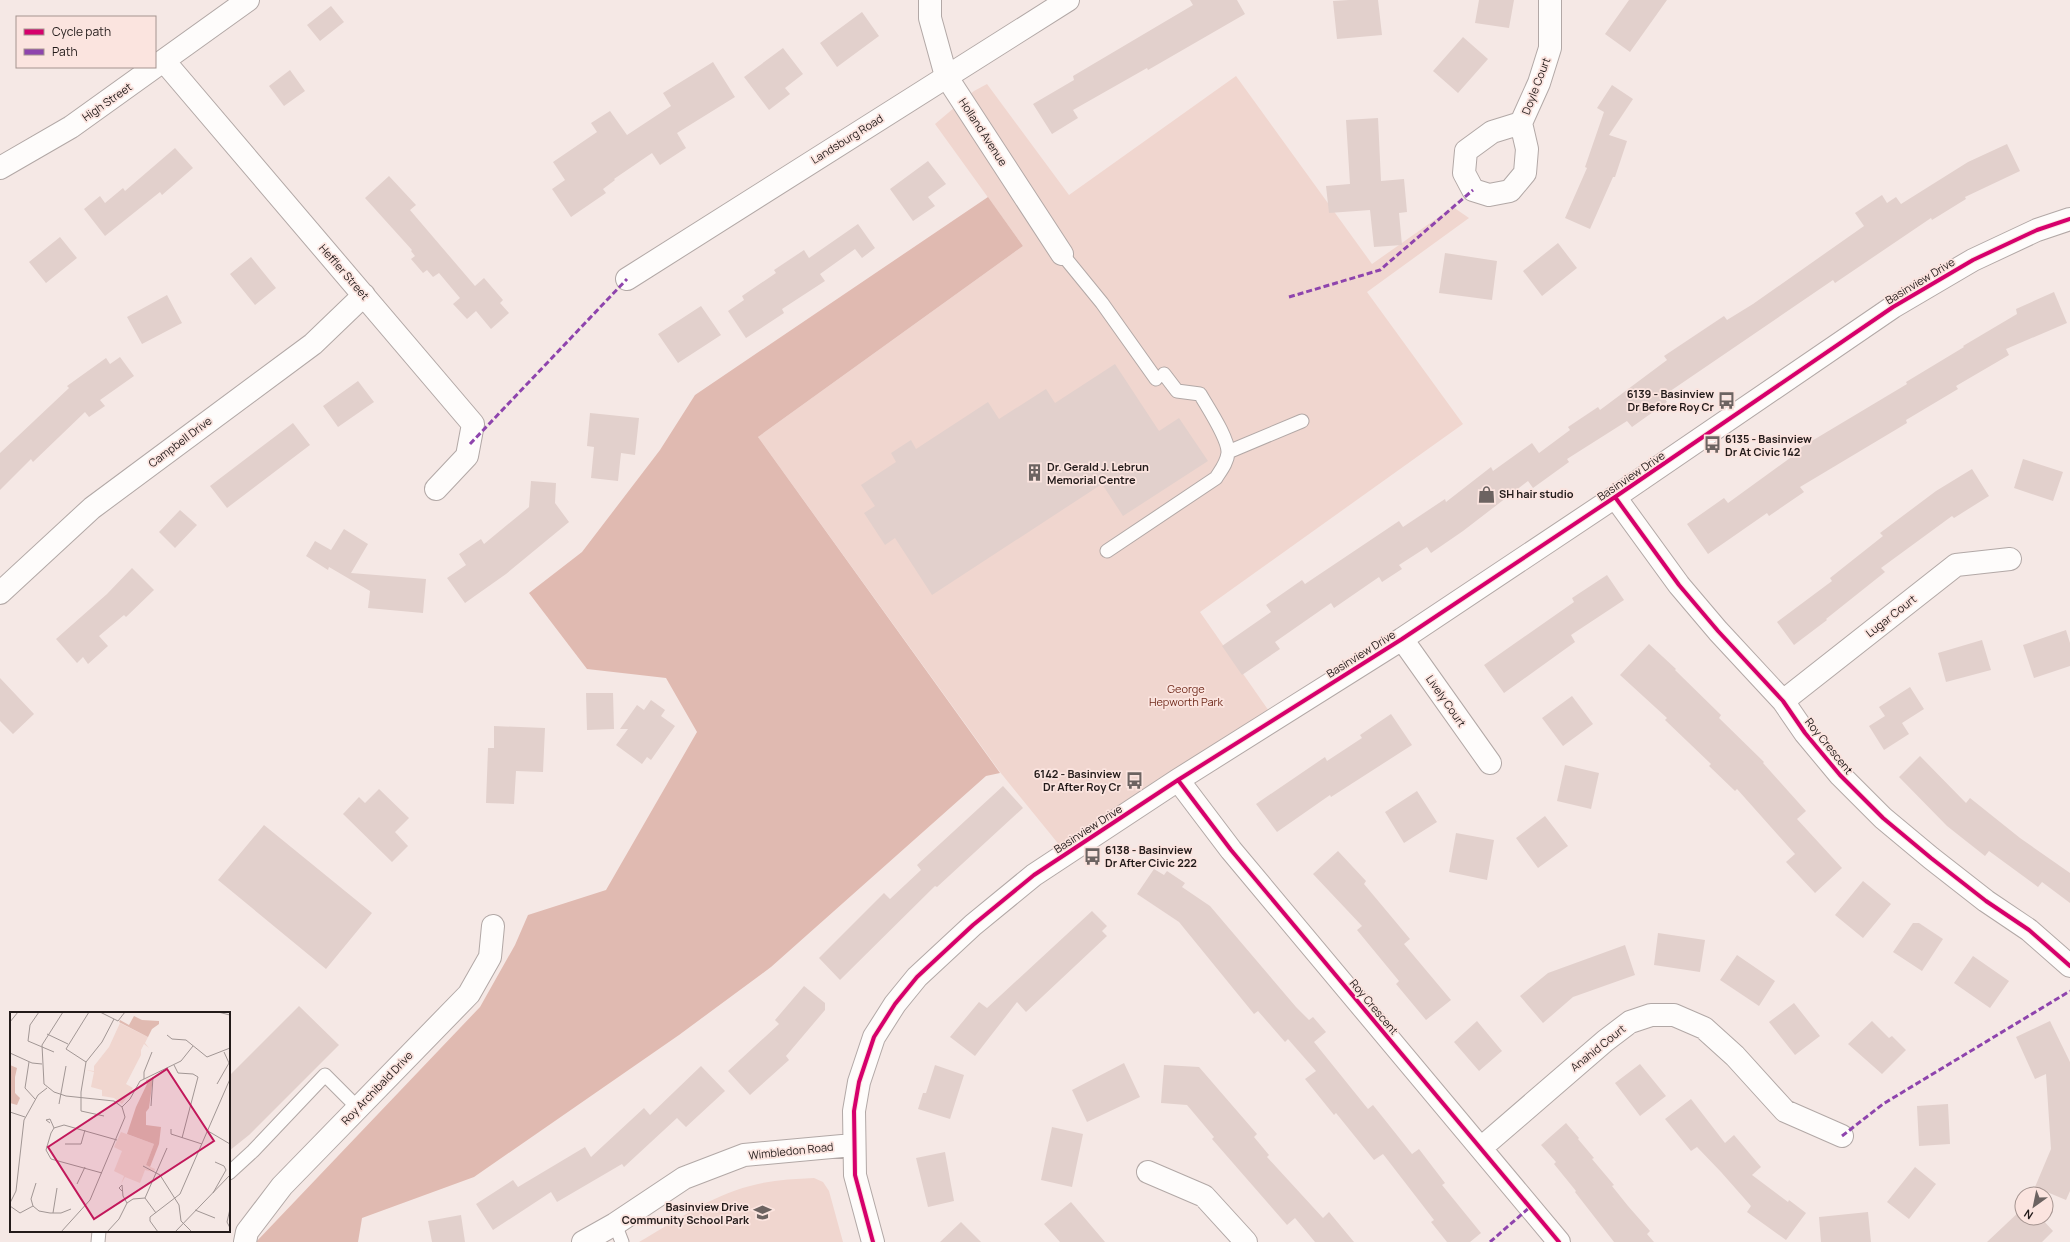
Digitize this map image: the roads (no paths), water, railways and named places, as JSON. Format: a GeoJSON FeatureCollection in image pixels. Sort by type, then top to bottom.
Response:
{"type":"FeatureCollection","features":[{"type":"Feature","properties":{"kind":"street","name":"High Street"},"geometry":{"type":"LineString","coordinates":[[156,67],[248,0]]}},
{"type":"Feature","properties":{"kind":"street","name":"Holland Avenue"},"geometry":{"type":"LineString","coordinates":[[930,0],[930,18],[946,76],[1062,254]]}},
{"type":"Feature","properties":{"kind":"street","name":"Landsburg Road"},"geometry":{"type":"LineString","coordinates":[[627,279],[1068,0]]}},
{"type":"Feature","properties":{"kind":"street","name":"Doyle Court"},"geometry":{"type":"LineString","coordinates":[[1521,123],[1539,83],[1550,48],[1550,0]]}},
{"type":"Feature","properties":{"kind":"street","name":"Heffler Street"},"geometry":{"type":"LineString","coordinates":[[164,61],[473,424],[467,456],[436,489]]}},
{"type":"Feature","properties":{"kind":"street","name":"High Street"},"geometry":{"type":"LineString","coordinates":[[0,167],[71,127],[154,68]]}},
{"type":"Feature","properties":{"kind":"street","name":"Basinview Drive"},"geometry":{"type":"LineString","coordinates":[[873,1242],[855,1175],[853,1145],[854,1112],[859,1082],[874,1037],[895,1004],[917,977],[973,925],[1034,875],[1178,780],[1402,639],[1615,497],[1893,307],[1973,260],[2037,230],[2070,219]]}},
{"type":"Feature","properties":{"kind":"street","name":"Campbell Drive"},"geometry":{"type":"LineString","coordinates":[[0,593],[92,508],[313,344],[364,295]]}},
{"type":"Feature","properties":{"kind":"street","name":"Roy Crescent"},"geometry":{"type":"LineString","coordinates":[[1615,497],[1679,585],[1718,631],[1783,701],[1805,733],[1840,775],[1884,818],[1974,891],[2029,930],[2070,966]]}},
{"type":"Feature","properties":{"kind":"street","name":"Lugar Court"},"geometry":{"type":"LineString","coordinates":[[1783,701],[1956,565],[2010,559]]}},
{"type":"Feature","properties":{"kind":"street","name":"Lively Court"},"geometry":{"type":"LineString","coordinates":[[1402,639],[1490,763]]}},
{"type":"Feature","properties":{"kind":"street","name":"Roy Crescent"},"geometry":{"type":"LineString","coordinates":[[1178,780],[1231,850],[1559,1242]]}},
{"type":"Feature","properties":{"kind":"street","name":"Roy Archibald Drive"},"geometry":{"type":"LineString","coordinates":[[244,1242],[247,1232],[282,1186],[469,994],[490,957],[493,926]]}},
{"type":"Feature","properties":{"kind":"street","name":"Anahid Court"},"geometry":{"type":"LineString","coordinates":[[1481,1148],[1604,1041],[1630,1022],[1651,1015],[1674,1015],[1704,1028],[1735,1056],[1785,1111],[1842,1136]]}},
{"type":"Feature","properties":{"kind":"street","name":"Wimbledon Road"},"geometry":{"type":"LineString","coordinates":[[583,1242],[618,1233],[684,1178],[744,1156],[853,1145]]}},
{"type":"Feature","properties":{"kind":"street"},"geometry":{"type":"LineString","coordinates":[[1148,1172],[1204,1196],[1246,1242]]}},
{"type":"Feature","properties":{"kind":"lane"},"geometry":{"type":"LineString","coordinates":[[1062,254],[1160,376],[1177,392],[1200,394],[1225,441],[1228,452],[1225,465],[1216,478],[1107,551]]}},
{"type":"Feature","properties":{"kind":"lane"},"geometry":{"type":"LineString","coordinates":[[1228,452],[1302,421]]}},
{"type":"Feature","properties":{"kind":"lane"},"geometry":{"type":"LineString","coordinates":[[230,1172],[253,1151],[325,1075],[358,1108]]}},
{"type":"Feature","properties":{"kind":"lane"},"geometry":{"type":"LineString","coordinates":[[98,1242],[99,1232]]}},
{"type":"Feature","properties":{"kind":"place","name":"6139 - Basinview Dr Before Roy Cr"},"geometry":{"type":"Point","coordinates":[1727,400]}},
{"type":"Feature","properties":{"kind":"place","name":"6135 - Basinview Dr At Civic 142"},"geometry":{"type":"Point","coordinates":[1712,445]}},
{"type":"Feature","properties":{"kind":"place","name":"Dr. Gerald J. Lebrun Memorial Centre"},"geometry":{"type":"Point","coordinates":[1034,473]}},
{"type":"Feature","properties":{"kind":"place","name":"SH hair studio"},"geometry":{"type":"Point","coordinates":[1486,494]}},
{"type":"Feature","properties":{"kind":"place","name":"6142 - Basinview Dr After Roy Cr"},"geometry":{"type":"Point","coordinates":[1134,780]}},
{"type":"Feature","properties":{"kind":"place","name":"6138 - Basinview Dr After Civic 222"},"geometry":{"type":"Point","coordinates":[1092,856]}},
{"type":"Feature","properties":{"kind":"place","name":"Basinview Drive Community School Park"},"geometry":{"type":"Point","coordinates":[762,1213]}},
{"type":"Feature","properties":{"kind":"park label","name":"George Hepworth Park"},"geometry":{"type":"Point","coordinates":[1186,695]}}]}
